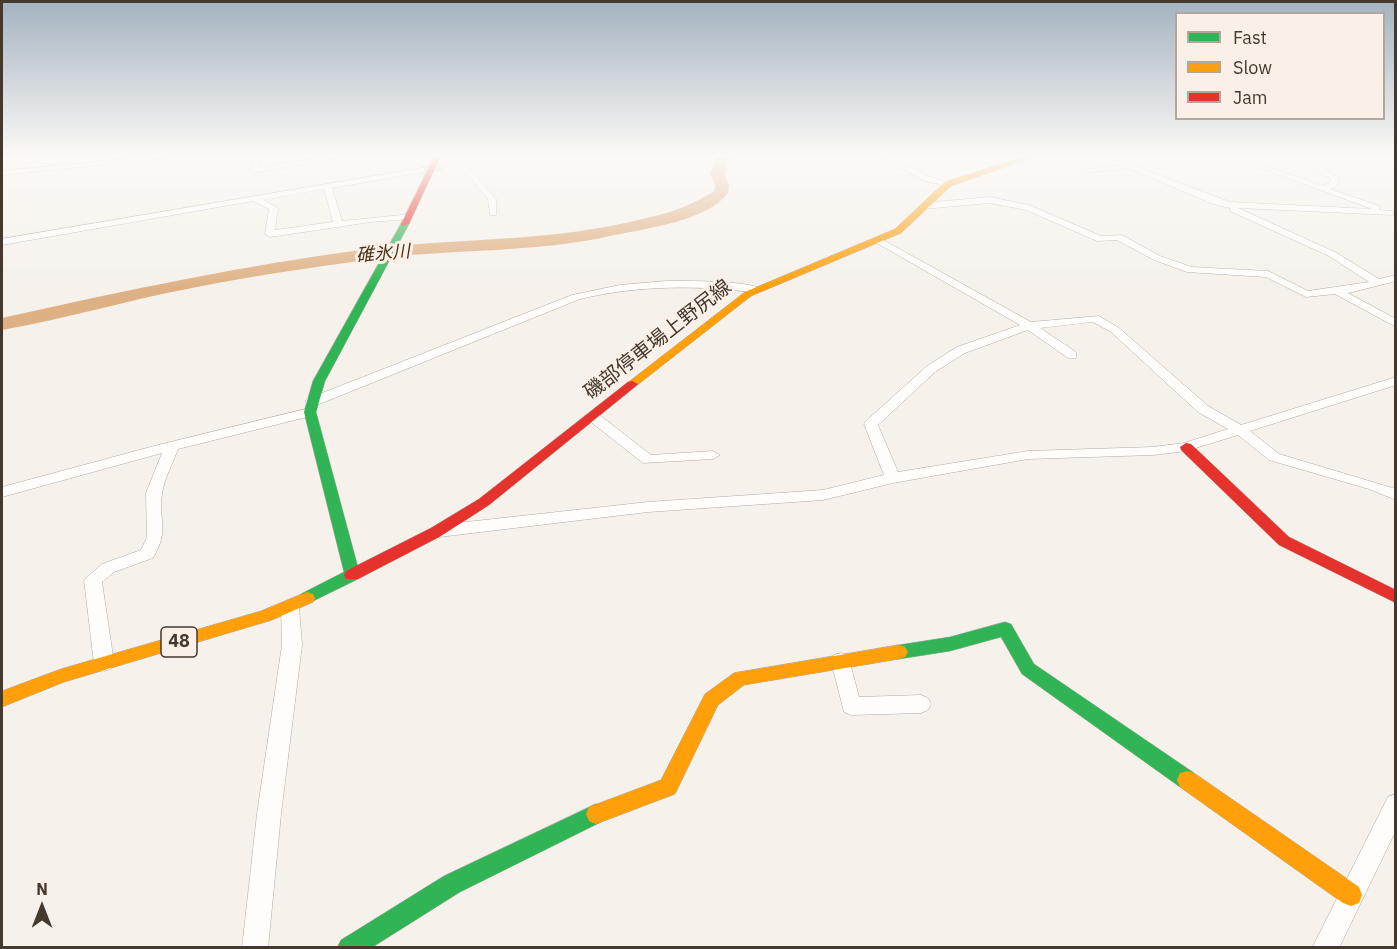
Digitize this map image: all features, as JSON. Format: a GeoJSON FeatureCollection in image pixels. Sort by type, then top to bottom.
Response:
{"type":"FeatureCollection","features":[{"type":"Feature","properties":{"kind":"main road"},"geometry":{"type":"LineString","coordinates":[[352,575],[311,407],[319,381],[417,199]]}},
{"type":"Feature","properties":{"kind":"main road","name":"磯部停車場上野尻線"},"geometry":{"type":"LineString","coordinates":[[352,575],[436,532],[484,502],[728,308],[758,290],[898,231],[930,199]]}},
{"type":"Feature","properties":{"kind":"main road"},"geometry":{"type":"LineString","coordinates":[[1186,447],[1284,541],[1395,597]]}},
{"type":"Feature","properties":{"kind":"main road","name":"48"},"geometry":{"type":"LineString","coordinates":[[2,699],[104,663],[239,626],[290,607],[352,575]]}},
{"type":"Feature","properties":{"kind":"main road"},"geometry":{"type":"LineString","coordinates":[[349,948],[452,884],[610,807],[668,787],[711,700],[740,678],[950,644],[1005,630],[1028,669],[1351,895]]}},
{"type":"Feature","properties":{"kind":"street"},"geometry":{"type":"LineString","coordinates":[[2,243],[253,199]]}},
{"type":"Feature","properties":{"kind":"street"},"geometry":{"type":"LineString","coordinates":[[256,199],[274,208],[270,234],[338,224],[408,218]]}},
{"type":"Feature","properties":{"kind":"street"},"geometry":{"type":"LineString","coordinates":[[331,199],[338,224]]}},
{"type":"Feature","properties":{"kind":"street"},"geometry":{"type":"LineString","coordinates":[[492,199],[494,213]]}},
{"type":"Feature","properties":{"kind":"street"},"geometry":{"type":"LineString","coordinates":[[1210,199],[1332,254],[1378,282]]}},
{"type":"Feature","properties":{"kind":"street"},"geometry":{"type":"LineString","coordinates":[[1352,199],[1393,214]]}},
{"type":"Feature","properties":{"kind":"street"},"geometry":{"type":"LineString","coordinates":[[924,206],[967,201],[1001,202],[1033,209],[1100,239],[1119,237],[1157,258],[1191,270],[1268,274],[1306,294],[1337,291],[1395,278]]}},
{"type":"Feature","properties":{"kind":"street"},"geometry":{"type":"LineString","coordinates":[[1216,202],[1230,205],[1393,214]]}},
{"type":"Feature","properties":{"kind":"street"},"geometry":{"type":"LineString","coordinates":[[878,240],[1029,326],[1072,355]]}},
{"type":"Feature","properties":{"kind":"street"},"geometry":{"type":"LineString","coordinates":[[2,492],[311,407],[576,297],[603,289],[638,285],[758,290]]}},
{"type":"Feature","properties":{"kind":"street"},"geometry":{"type":"LineString","coordinates":[[1337,291],[1395,324]]}},
{"type":"Feature","properties":{"kind":"street"},"geometry":{"type":"LineString","coordinates":[[893,478],[871,424],[931,369],[961,350],[1029,326],[1095,318],[1115,330],[1203,409],[1241,431],[1274,458],[1395,495]]}},
{"type":"Feature","properties":{"kind":"street"},"geometry":{"type":"LineString","coordinates":[[436,532],[648,507],[823,495],[893,478],[945,471],[986,461],[1028,455],[1153,451],[1186,447],[1389,382],[1395,392]]}},
{"type":"Feature","properties":{"kind":"street"},"geometry":{"type":"LineString","coordinates":[[592,416],[648,460],[713,455]]}},
{"type":"Feature","properties":{"kind":"street"},"geometry":{"type":"LineString","coordinates":[[104,663],[93,580],[108,568],[147,554],[154,537],[154,493],[172,446]]}},
{"type":"Feature","properties":{"kind":"street"},"geometry":{"type":"LineString","coordinates":[[1380,489],[1395,480]]}},
{"type":"Feature","properties":{"kind":"street"},"geometry":{"type":"LineString","coordinates":[[255,948],[269,814],[292,645],[290,607]]}},
{"type":"Feature","properties":{"kind":"street"},"geometry":{"type":"LineString","coordinates":[[841,662],[851,706],[921,704]]}},
{"type":"Feature","properties":{"kind":"street"},"geometry":{"type":"LineString","coordinates":[[1325,948],[1395,805]]}},
{"type":"Feature","properties":{"kind":"waterway","name":"碓氷川"},"geometry":{"type":"LineString","coordinates":[[2,324],[192,282],[286,266],[371,254],[522,244],[598,234],[674,217],[696,209],[711,199]]}},
{"type":"Feature","properties":{"kind":"traffic: fast"},"geometry":{"type":"LineString","coordinates":[[307,598],[352,575],[310,412],[319,381],[405,224]]}},
{"type":"Feature","properties":{"kind":"traffic: fast"},"geometry":{"type":"LineString","coordinates":[[899,652],[950,644],[1005,629],[1028,669],[1187,780]]}},
{"type":"Feature","properties":{"kind":"traffic: fast"},"geometry":{"type":"LineString","coordinates":[[349,948],[452,884],[596,814]]}},
{"type":"Feature","properties":{"kind":"traffic: slow"},"geometry":{"type":"LineString","coordinates":[[632,384],[748,294],[898,231],[932,199]]}},
{"type":"Feature","properties":{"kind":"traffic: slow"},"geometry":{"type":"LineString","coordinates":[[2,699],[61,676],[266,616],[307,598]]}},
{"type":"Feature","properties":{"kind":"traffic: slow"},"geometry":{"type":"LineString","coordinates":[[596,814],[668,787],[711,700],[740,678],[899,652]]}},
{"type":"Feature","properties":{"kind":"traffic: slow"},"geometry":{"type":"LineString","coordinates":[[1187,780],[1351,895]]}},
{"type":"Feature","properties":{"kind":"traffic: jam"},"geometry":{"type":"LineString","coordinates":[[405,224],[417,199]]}},
{"type":"Feature","properties":{"kind":"traffic: jam"},"geometry":{"type":"LineString","coordinates":[[352,575],[436,532],[484,502],[632,384]]}},
{"type":"Feature","properties":{"kind":"traffic: jam"},"geometry":{"type":"LineString","coordinates":[[1186,447],[1284,541],[1396,597]]}}]}
